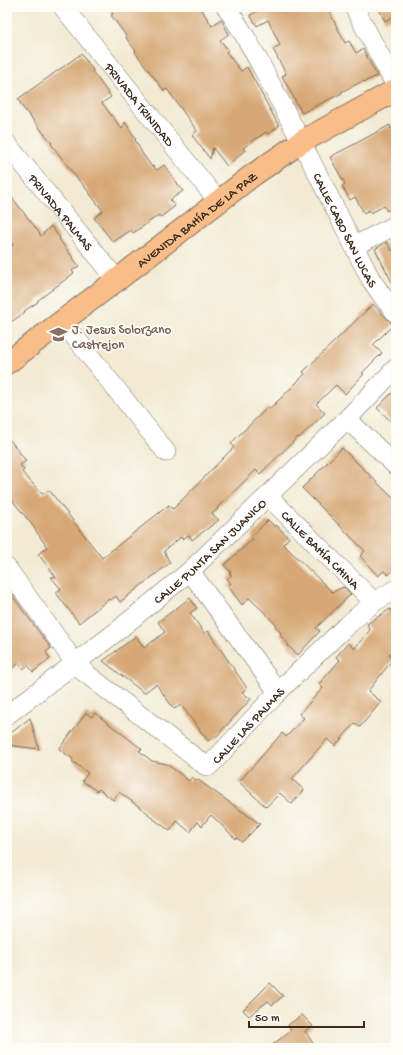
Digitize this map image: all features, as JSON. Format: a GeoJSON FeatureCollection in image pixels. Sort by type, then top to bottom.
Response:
{"type":"FeatureCollection","features":[{"type":"Feature","properties":{"kind":"main road","name":"AVENIDA BAHÍA DE LA PAZ"},"geometry":{"type":"LineString","coordinates":[[8,360],[117,280],[253,175],[302,142],[396,90]]}},
{"type":"Feature","properties":{"kind":"street","name":"PRIVADA TRINIDAD"},"geometry":{"type":"LineString","coordinates":[[64,7],[218,201]]}},
{"type":"Feature","properties":{"kind":"street","name":"CALLE CABO SAN LUCAS"},"geometry":{"type":"LineString","coordinates":[[226,7],[245,36],[302,142],[370,278],[396,313]]}},
{"type":"Feature","properties":{"kind":"street"},"geometry":{"type":"LineString","coordinates":[[354,7],[396,86]]}},
{"type":"Feature","properties":{"kind":"street","name":"PRIVADA PALMAS"},"geometry":{"type":"LineString","coordinates":[[7,144],[117,280]]}},
{"type":"Feature","properties":{"kind":"street"},"geometry":{"type":"LineString","coordinates":[[354,246],[396,225]]}},
{"type":"Feature","properties":{"kind":"street"},"geometry":{"type":"LineString","coordinates":[[62,321],[166,452]]}},
{"type":"Feature","properties":{"kind":"street","name":"CALLE PUNTA SAN JUANICO"},"geometry":{"type":"LineString","coordinates":[[7,715],[116,632],[190,571],[268,496],[396,368]]}},
{"type":"Feature","properties":{"kind":"street"},"geometry":{"type":"LineString","coordinates":[[346,419],[396,466]]}},
{"type":"Feature","properties":{"kind":"street","name":"CALLE BAHÍA CHINA"},"geometry":{"type":"LineString","coordinates":[[268,496],[374,602]]}},
{"type":"Feature","properties":{"kind":"street"},"geometry":{"type":"LineString","coordinates":[[7,568],[75,663]]}},
{"type":"Feature","properties":{"kind":"street"},"geometry":{"type":"LineString","coordinates":[[190,571],[278,692]]}},
{"type":"Feature","properties":{"kind":"street","name":"CALLE LAS PALMAS"},"geometry":{"type":"LineString","coordinates":[[75,663],[94,681],[196,760],[206,766],[209,766],[278,692],[344,628],[374,602],[396,589]]}},
{"type":"Feature","properties":{"kind":"building"},"geometry":{"type":"Polygon","coordinates":[[[108,7],[200,7],[212,26],[221,19],[229,34],[220,40],[228,50],[226,52],[241,71],[247,67],[279,126],[268,134],[266,132],[243,148],[245,150],[227,166],[213,148],[210,159],[192,135],[197,131],[167,89],[164,91],[135,52],[136,51],[126,38],[127,37],[111,15],[113,14],[108,7]]]}},
{"type":"Feature","properties":{"kind":"building"},"geometry":{"type":"Polygon","coordinates":[[[261,7],[327,7],[345,43],[349,41],[356,53],[363,49],[377,76],[364,82],[363,81],[302,113],[282,76],[286,74],[273,49],[280,45],[268,20],[257,26],[250,15],[262,9],[261,7]]]}},
{"type":"Feature","properties":{"kind":"building"},"geometry":{"type":"Polygon","coordinates":[[[378,7],[396,7],[396,15],[385,21],[378,7]]]}},
{"type":"Feature","properties":{"kind":"building"},"geometry":{"type":"Polygon","coordinates":[[[81,54],[111,97],[102,103],[122,129],[125,122],[136,139],[135,140],[142,153],[152,167],[153,166],[157,170],[164,165],[183,191],[170,200],[175,206],[161,217],[159,215],[133,233],[131,230],[113,242],[94,218],[103,211],[51,144],[52,143],[23,108],[18,99],[81,54]]]}},
{"type":"Feature","properties":{"kind":"building"},"geometry":{"type":"Polygon","coordinates":[[[390,125],[391,129],[396,126],[396,206],[387,211],[384,206],[371,213],[369,210],[364,213],[355,197],[350,200],[342,186],[345,184],[330,157],[390,125]]]}},
{"type":"Feature","properties":{"kind":"building"},"geometry":{"type":"Polygon","coordinates":[[[7,191],[41,236],[51,226],[79,266],[72,271],[74,273],[7,325],[7,249],[13,245],[7,235],[7,191]]]}},
{"type":"Feature","properties":{"kind":"building"},"geometry":{"type":"Polygon","coordinates":[[[387,242],[391,250],[396,250],[396,290],[375,249],[387,242]]]}},
{"type":"Feature","properties":{"kind":"building"},"geometry":{"type":"Polygon","coordinates":[[[373,304],[393,325],[373,345],[382,353],[362,373],[364,374],[345,394],[336,385],[316,404],[325,413],[260,474],[256,470],[217,508],[218,509],[212,514],[219,520],[192,540],[189,535],[182,539],[181,537],[164,551],[170,563],[120,602],[116,596],[110,600],[109,599],[79,623],[56,593],[61,589],[51,577],[56,577],[38,554],[47,547],[30,522],[7,494],[7,436],[26,461],[20,465],[24,470],[22,472],[42,494],[49,490],[102,558],[169,505],[173,509],[234,447],[231,443],[268,407],[270,409],[305,374],[303,372],[373,304]]]}},
{"type":"Feature","properties":{"kind":"building"},"geometry":{"type":"Polygon","coordinates":[[[396,389],[396,426],[377,408],[396,389]]]}},
{"type":"Feature","properties":{"kind":"building"},"geometry":{"type":"Polygon","coordinates":[[[342,448],[396,501],[396,568],[388,575],[384,571],[378,576],[360,556],[365,551],[302,488],[342,448]]]}},
{"type":"Feature","properties":{"kind":"building"},"geometry":{"type":"Polygon","coordinates":[[[268,520],[275,527],[276,525],[289,538],[283,544],[332,592],[344,587],[351,594],[316,628],[320,631],[298,655],[288,646],[289,645],[280,635],[281,633],[275,626],[276,625],[262,610],[249,598],[242,605],[228,586],[231,583],[227,579],[232,575],[224,565],[253,539],[251,537],[268,520]]]}},
{"type":"Feature","properties":{"kind":"building"},"geometry":{"type":"Polygon","coordinates":[[[7,589],[51,648],[46,652],[50,659],[33,672],[28,665],[23,669],[19,663],[7,673],[7,589]]]}},
{"type":"Feature","properties":{"kind":"building"},"geometry":{"type":"Polygon","coordinates":[[[190,598],[197,608],[190,613],[205,634],[208,631],[247,688],[242,692],[251,699],[215,738],[214,737],[208,741],[181,705],[174,709],[156,684],[144,693],[103,661],[136,636],[144,648],[165,632],[158,622],[190,598]]]}},
{"type":"Feature","properties":{"kind":"building"},"geometry":{"type":"Polygon","coordinates":[[[390,609],[396,619],[396,649],[389,654],[394,658],[368,691],[381,702],[360,727],[355,723],[335,746],[327,739],[292,779],[304,790],[292,804],[280,793],[266,807],[239,782],[282,733],[286,737],[304,718],[299,714],[323,688],[319,684],[340,660],[336,657],[348,643],[354,649],[370,630],[367,624],[390,609]]]}},
{"type":"Feature","properties":{"kind":"building"},"geometry":{"type":"Polygon","coordinates":[[[86,713],[92,717],[95,713],[142,749],[139,751],[152,761],[167,764],[189,781],[192,777],[197,781],[198,780],[260,824],[242,842],[237,838],[236,839],[211,815],[202,826],[198,822],[190,832],[177,821],[170,831],[119,792],[113,800],[99,789],[97,791],[82,781],[88,773],[72,761],[73,759],[59,749],[86,713]]]}},
{"type":"Feature","properties":{"kind":"building"},"geometry":{"type":"Polygon","coordinates":[[[30,718],[39,749],[7,745],[7,736],[30,718]]]}},
{"type":"Feature","properties":{"kind":"building"},"geometry":{"type":"Polygon","coordinates":[[[270,983],[283,996],[272,1005],[268,1001],[249,1016],[243,1010],[270,983]]]}},
{"type":"Feature","properties":{"kind":"building"},"geometry":{"type":"Polygon","coordinates":[[[302,1015],[313,1026],[305,1031],[316,1048],[269,1048],[291,1030],[288,1025],[302,1015]]]}},
{"type":"Feature","properties":{"kind":"place","name":"J. Jesus Solorzano Castrejon"},"geometry":{"type":"Point","coordinates":[59,335]}}]}
